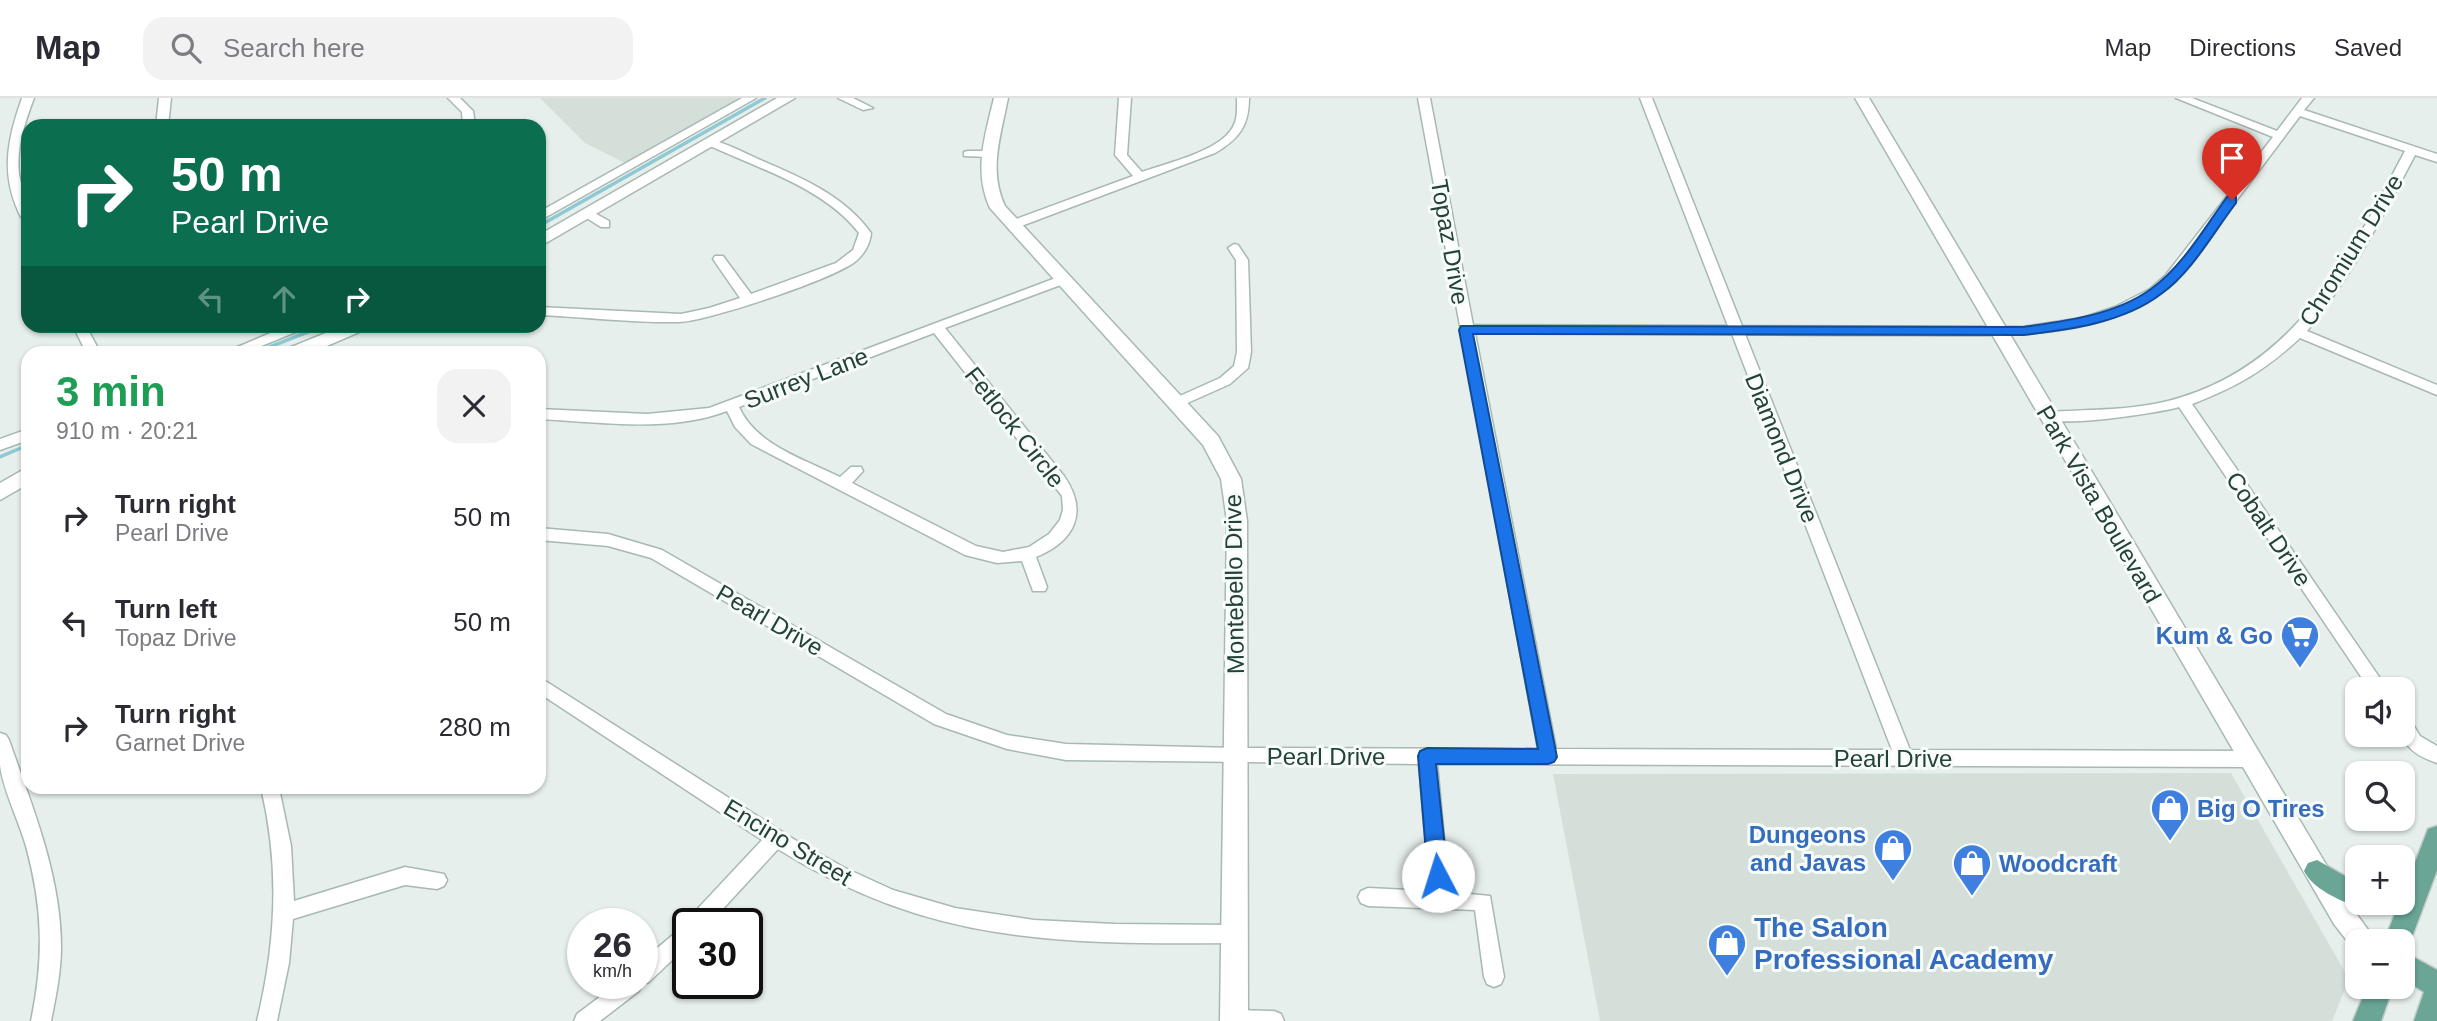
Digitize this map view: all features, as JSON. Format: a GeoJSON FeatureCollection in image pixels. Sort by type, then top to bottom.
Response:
{"type":"FeatureCollection","features":[{"type":"Feature","properties":{"kind":"main road"},"geometry":{"type":"LineString","coordinates":[[2415,877],[2437,836]]}},
{"type":"Feature","properties":{"kind":"main road"},"geometry":{"type":"LineString","coordinates":[[2317,871],[2345,890]]}},
{"type":"Feature","properties":{"kind":"main road"},"geometry":{"type":"LineString","coordinates":[[2415,964],[2437,969]]}},
{"type":"Feature","properties":{"kind":"main road"},"geometry":{"type":"LineString","coordinates":[[2415,970],[2437,985]]}},
{"type":"Feature","properties":{"kind":"main road"},"geometry":{"type":"LineString","coordinates":[[2428,1021],[2437,994]]}},
{"type":"Feature","properties":{"kind":"main road"},"geometry":{"type":"LineString","coordinates":[[2367,1021],[2375,999]]}},
{"type":"Feature","properties":{"kind":"street"},"geometry":{"type":"LineString","coordinates":[[22,119],[28,98]]}},
{"type":"Feature","properties":{"kind":"street"},"geometry":{"type":"LineString","coordinates":[[163,119],[165,98]]}},
{"type":"Feature","properties":{"kind":"street"},"geometry":{"type":"LineString","coordinates":[[454,98],[467,111],[468,119]]}},
{"type":"Feature","properties":{"kind":"street"},"geometry":{"type":"LineString","coordinates":[[546,210],[556,201],[750,98]]}},
{"type":"Feature","properties":{"kind":"street"},"geometry":{"type":"LineString","coordinates":[[546,238],[788,98]]}},
{"type":"Feature","properties":{"kind":"street"},"geometry":{"type":"LineString","coordinates":[[844,98],[867,108]]}},
{"type":"Feature","properties":{"kind":"street","name":"Montebello Drive"},"geometry":{"type":"LineString","coordinates":[[1001,98],[978,154],[998,208],[1061,280],[1178,402],[1220,454],[1235,492],[1234,1021]]}},
{"type":"Feature","properties":{"kind":"street"},"geometry":{"type":"LineString","coordinates":[[1125,98],[1121,155],[1140,177]]}},
{"type":"Feature","properties":{"kind":"street"},"geometry":{"type":"LineString","coordinates":[[1012,225],[1222,145],[1236,134],[1240,127],[1243,98]]}},
{"type":"Feature","properties":{"kind":"street","name":"Topaz Drive"},"geometry":{"type":"LineString","coordinates":[[1424,98],[1548,757]]}},
{"type":"Feature","properties":{"kind":"street","name":"Diamond Drive"},"geometry":{"type":"LineString","coordinates":[[1646,98],[1904,758]]}},
{"type":"Feature","properties":{"kind":"street","name":"Park Vista Boulevard"},"geometry":{"type":"LineString","coordinates":[[1861,98],[2249,760],[2354,929]]}},
{"type":"Feature","properties":{"kind":"street"},"geometry":{"type":"LineString","coordinates":[[2182,98],[2280,136]]}},
{"type":"Feature","properties":{"kind":"street"},"geometry":{"type":"LineString","coordinates":[[1466,330],[1998,331],[2042,329],[2089,321],[2124,309],[2156,292],[2183,264],[2308,98]]}},
{"type":"Feature","properties":{"kind":"street"},"geometry":{"type":"LineString","coordinates":[[2298,112],[2437,158]]}},
{"type":"Feature","properties":{"kind":"street"},"geometry":{"type":"LineString","coordinates":[[21,122],[11,156],[16,195],[21,205]]}},
{"type":"Feature","properties":{"kind":"street"},"geometry":{"type":"LineString","coordinates":[[546,311],[674,318],[712,312],[770,293],[847,262],[862,249],[865,233],[855,217],[837,203],[712,143]]}},
{"type":"Feature","properties":{"kind":"street"},"geometry":{"type":"LineString","coordinates":[[1222,145],[1235,152]]}},
{"type":"Feature","properties":{"kind":"street","name":"Chromium Drive"},"geometry":{"type":"LineString","coordinates":[[2049,417],[2133,410],[2183,402],[2213,392],[2274,357],[2314,318],[2412,150]]}},
{"type":"Feature","properties":{"kind":"street"},"geometry":{"type":"LineString","coordinates":[[589,214],[605,223]]}},
{"type":"Feature","properties":{"kind":"street"},"geometry":{"type":"LineString","coordinates":[[1178,402],[1225,381],[1241,368],[1244,352],[1242,261],[1234,248]]}},
{"type":"Feature","properties":{"kind":"street"},"geometry":{"type":"LineString","coordinates":[[719,259],[748,300]]}},
{"type":"Feature","properties":{"kind":"street","name":"Surrey Lane"},"geometry":{"type":"LineString","coordinates":[[546,414],[654,420],[690,416],[732,406],[1061,280]]}},
{"type":"Feature","properties":{"kind":"street","name":"Fetlock Circle"},"geometry":{"type":"LineString","coordinates":[[938,328],[1059,480],[1070,500],[1068,521],[1059,534],[1040,549],[1027,555]]}},
{"type":"Feature","properties":{"kind":"street"},"geometry":{"type":"LineString","coordinates":[[244,346],[271,333]]}},
{"type":"Feature","properties":{"kind":"street"},"geometry":{"type":"LineString","coordinates":[[309,346],[341,333]]}},
{"type":"Feature","properties":{"kind":"street"},"geometry":{"type":"LineString","coordinates":[[2300,333],[2437,390]]}},
{"type":"Feature","properties":{"kind":"street","name":"Cobalt Drive"},"geometry":{"type":"LineString","coordinates":[[2183,402],[2371,677]]}},
{"type":"Feature","properties":{"kind":"street"},"geometry":{"type":"LineString","coordinates":[[732,406],[740,424],[756,440],[971,551],[1002,558],[1027,555],[1039,587]]}},
{"type":"Feature","properties":{"kind":"street"},"geometry":{"type":"LineString","coordinates":[[0,445],[21,437]]}},
{"type":"Feature","properties":{"kind":"street"},"geometry":{"type":"LineString","coordinates":[[841,484],[856,471]]}},
{"type":"Feature","properties":{"kind":"street"},"geometry":{"type":"LineString","coordinates":[[0,493],[21,479]]}},
{"type":"Feature","properties":{"kind":"street","name":"Pearl Drive"},"geometry":{"type":"LineString","coordinates":[[546,535],[608,540],[656,554],[940,719],[983,735],[1034,748],[1066,752],[1236,756],[2249,760]]}},
{"type":"Feature","properties":{"kind":"street","name":"Encino Street"},"geometry":{"type":"LineString","coordinates":[[546,689],[817,864],[874,891],[920,908],[961,918],[1051,930],[1234,934]]}},
{"type":"Feature","properties":{"kind":"street"},"geometry":{"type":"LineString","coordinates":[[0,740],[47,889],[52,960],[41,1021]]}},
{"type":"Feature","properties":{"kind":"street"},"geometry":{"type":"LineString","coordinates":[[2415,742],[2437,755]]}},
{"type":"Feature","properties":{"kind":"street"},"geometry":{"type":"LineString","coordinates":[[1427,756],[1440,900]]}},
{"type":"Feature","properties":{"kind":"street"},"geometry":{"type":"LineString","coordinates":[[267,1021],[275,992],[284,913],[285,869],[282,838],[271,794]]}},
{"type":"Feature","properties":{"kind":"street"},"geometry":{"type":"LineString","coordinates":[[711,908],[776,838]]}},
{"type":"Feature","properties":{"kind":"street"},"geometry":{"type":"LineString","coordinates":[[284,913],[405,876],[437,880]]}},
{"type":"Feature","properties":{"kind":"street"},"geometry":{"type":"LineString","coordinates":[[1368,898],[1483,902],[1494,977]]}},
{"type":"Feature","properties":{"kind":"street"},"geometry":{"type":"LineString","coordinates":[[658,960],[672,947]]}},
{"type":"Feature","properties":{"kind":"street"},"geometry":{"type":"LineString","coordinates":[[584,1021],[613,999]]}},
{"type":"Feature","properties":{"kind":"street"},"geometry":{"type":"LineString","coordinates":[[1234,1021],[1274,1021]]}},
{"type":"Feature","properties":{"kind":"shaded area"},"geometry":{"type":"Polygon","coordinates":[[[540,98],[739,98],[625,163],[585,143],[540,98]]]}},
{"type":"Feature","properties":{"kind":"shaded area"},"geometry":{"type":"Polygon","coordinates":[[[2231,773],[2345,972],[2345,989],[2332,1021],[1600,1021],[1553,774],[2231,773]]]}},
{"type":"Feature","properties":{"kind":"waterway"},"geometry":{"type":"LineString","coordinates":[[546,222],[765,98]]}},
{"type":"Feature","properties":{"kind":"waterway"},"geometry":{"type":"LineString","coordinates":[[272,346],[305,333]]}},
{"type":"Feature","properties":{"kind":"waterway"},"geometry":{"type":"LineString","coordinates":[[0,457],[21,448]]}},
{"type":"Feature","properties":{"kind":"place","name":"Kum & Go"},"geometry":{"type":"Point","coordinates":[2300,669]}},
{"type":"Feature","properties":{"kind":"place","name":"Big O Tires"},"geometry":{"type":"Point","coordinates":[2170,842]}},
{"type":"Feature","properties":{"kind":"place","name":"Dungeons and Javas"},"geometry":{"type":"Point","coordinates":[1893,882]}},
{"type":"Feature","properties":{"kind":"place","name":"Woodcraft"},"geometry":{"type":"Point","coordinates":[1972,897]}},
{"type":"Feature","properties":{"kind":"place","name":"The Salon Professional Academy"},"geometry":{"type":"Point","coordinates":[1727,977]}},
{"type":"Feature","properties":{"kind":"route"},"geometry":{"type":"LineString","coordinates":[[1438,876],[1427,756],[1548,757],[1466,330],[2023,331],[2062,326],[2113,314],[2156,292],[2183,264],[2232,200]]}}]}
